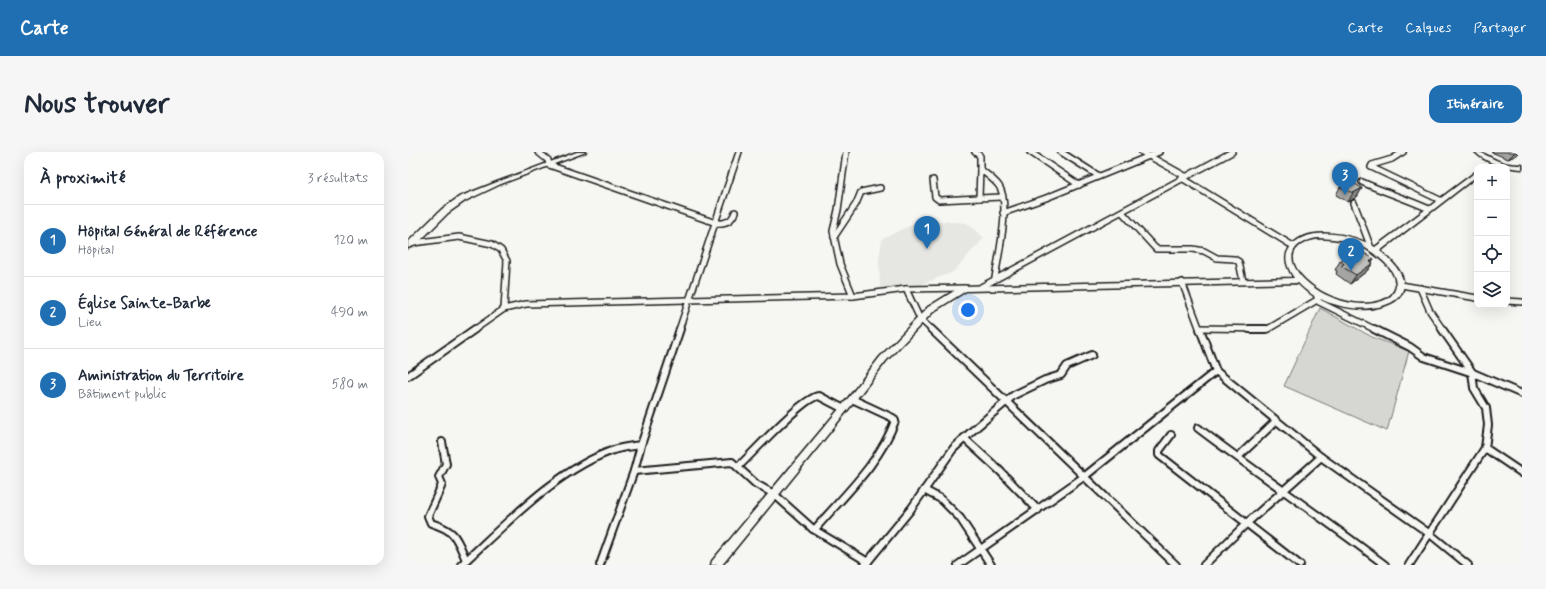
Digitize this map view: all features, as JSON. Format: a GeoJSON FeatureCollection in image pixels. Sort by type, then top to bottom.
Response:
{"type":"FeatureCollection","features":[{"type":"Feature","properties":{"kind":"main road"},"geometry":{"type":"LineString","coordinates":[[410,244],[452,204],[499,183],[583,152]]}},
{"type":"Feature","properties":{"kind":"street"},"geometry":{"type":"LineString","coordinates":[[538,152],[548,160],[549,165],[716,223],[724,224],[732,219],[735,212]]}},
{"type":"Feature","properties":{"kind":"street"},"geometry":{"type":"LineString","coordinates":[[600,565],[634,471],[641,445],[739,152]]}},
{"type":"Feature","properties":{"kind":"street"},"geometry":{"type":"LineString","coordinates":[[846,152],[840,183],[838,209],[833,229],[845,281],[853,296]]}},
{"type":"Feature","properties":{"kind":"street"},"geometry":{"type":"LineString","coordinates":[[975,152],[980,156],[979,198]]}},
{"type":"Feature","properties":{"kind":"street"},"geometry":{"type":"LineString","coordinates":[[1030,152],[1078,185]]}},
{"type":"Feature","properties":{"kind":"street"},"geometry":{"type":"LineString","coordinates":[[1061,152],[1099,176]]}},
{"type":"Feature","properties":{"kind":"street"},"geometry":{"type":"LineString","coordinates":[[1142,152],[1293,246]]}},
{"type":"Feature","properties":{"kind":"street"},"geometry":{"type":"LineString","coordinates":[[1003,213],[1022,208],[1116,168],[1150,157],[1160,152]]}},
{"type":"Feature","properties":{"kind":"street"},"geometry":{"type":"LineString","coordinates":[[981,287],[1054,245],[1122,212],[1232,152]]}},
{"type":"Feature","properties":{"kind":"street"},"geometry":{"type":"LineString","coordinates":[[1403,152],[1392,159],[1372,165],[1371,167],[1440,200]]}},
{"type":"Feature","properties":{"kind":"street"},"geometry":{"type":"LineString","coordinates":[[1478,152],[1493,162],[1522,167]]}},
{"type":"Feature","properties":{"kind":"street"},"geometry":{"type":"LineString","coordinates":[[980,169],[1000,187],[1002,198],[1003,213],[1000,251],[995,278]]}},
{"type":"Feature","properties":{"kind":"street"},"geometry":{"type":"LineString","coordinates":[[1373,249],[1474,175]]}},
{"type":"Feature","properties":{"kind":"street"},"geometry":{"type":"LineString","coordinates":[[933,180],[935,197],[938,200],[1002,198]]}},
{"type":"Feature","properties":{"kind":"street"},"geometry":{"type":"LineString","coordinates":[[1362,182],[1386,193],[1405,198],[1429,209]]}},
{"type":"Feature","properties":{"kind":"street"},"geometry":{"type":"LineString","coordinates":[[834,237],[856,204],[861,192],[880,188]]}},
{"type":"Feature","properties":{"kind":"street"},"geometry":{"type":"LineString","coordinates":[[1354,203],[1373,249]]}},
{"type":"Feature","properties":{"kind":"street"},"geometry":{"type":"LineString","coordinates":[[1122,212],[1156,249],[1193,249],[1204,251],[1217,258],[1234,259],[1238,262],[1243,281]]}},
{"type":"Feature","properties":{"kind":"street"},"geometry":{"type":"LineString","coordinates":[[1200,328],[1268,329],[1316,297],[1354,307],[1372,307],[1387,303],[1397,295],[1401,285],[1398,273],[1389,261],[1373,249],[1353,240],[1329,236],[1318,236],[1303,239],[1293,246],[1289,256],[1291,268],[1299,280],[1316,297],[1410,347],[1424,357],[1473,373],[1522,394]]}},
{"type":"Feature","properties":{"kind":"street"},"geometry":{"type":"LineString","coordinates":[[410,244],[459,237],[492,244],[500,250],[507,261],[504,309]]}},
{"type":"Feature","properties":{"kind":"street"},"geometry":{"type":"LineString","coordinates":[[408,376],[504,309],[526,304],[853,296],[906,289],[1299,280]]}},
{"type":"Feature","properties":{"kind":"street"},"geometry":{"type":"LineString","coordinates":[[1182,282],[1216,371],[1321,457],[1430,534],[1468,565]]}},
{"type":"Feature","properties":{"kind":"street"},"geometry":{"type":"LineString","coordinates":[[1401,285],[1474,297]]}},
{"type":"Feature","properties":{"kind":"street"},"geometry":{"type":"LineString","coordinates":[[716,565],[883,359],[920,318],[931,309],[965,288]]}},
{"type":"Feature","properties":{"kind":"street"},"geometry":{"type":"LineString","coordinates":[[1409,565],[1485,448],[1489,429],[1483,402],[1474,389],[1473,373],[1431,312],[1423,299],[1420,288]]}},
{"type":"Feature","properties":{"kind":"street"},"geometry":{"type":"LineString","coordinates":[[906,289],[920,318],[1176,565]]}},
{"type":"Feature","properties":{"kind":"street"},"geometry":{"type":"LineString","coordinates":[[1510,300],[1522,302]]}},
{"type":"Feature","properties":{"kind":"street"},"geometry":{"type":"LineString","coordinates":[[634,471],[732,462],[756,484],[774,494],[807,525],[866,563],[911,510],[942,463],[964,438],[1014,395],[1045,380],[1061,375],[1067,366],[1092,355]]}},
{"type":"Feature","properties":{"kind":"street"},"geometry":{"type":"LineString","coordinates":[[958,565],[1085,476],[1216,371]]}},
{"type":"Feature","properties":{"kind":"street"},"geometry":{"type":"LineString","coordinates":[[738,467],[751,456],[792,414],[813,397],[820,396],[844,409]]}},
{"type":"Feature","properties":{"kind":"street"},"geometry":{"type":"LineString","coordinates":[[813,529],[816,528],[862,476],[882,449],[894,426],[895,421],[893,418],[852,399]]}},
{"type":"Feature","properties":{"kind":"street"},"geometry":{"type":"LineString","coordinates":[[1238,457],[1276,421]]}},
{"type":"Feature","properties":{"kind":"street"},"geometry":{"type":"LineString","coordinates":[[1198,428],[1283,492],[1326,520],[1385,565]]}},
{"type":"Feature","properties":{"kind":"street"},"geometry":{"type":"LineString","coordinates":[[1171,435],[1160,448],[1159,454],[1300,565]]}},
{"type":"Feature","properties":{"kind":"street"},"geometry":{"type":"LineString","coordinates":[[964,438],[999,470],[1038,510]]}},
{"type":"Feature","properties":{"kind":"street"},"geometry":{"type":"LineString","coordinates":[[442,442],[446,464],[439,477],[442,484],[441,488],[428,516],[432,523],[448,528],[453,532],[463,563],[571,470],[615,449],[631,445],[641,445]]}},
{"type":"Feature","properties":{"kind":"street"},"geometry":{"type":"LineString","coordinates":[[1485,448],[1522,473]]}},
{"type":"Feature","properties":{"kind":"street"},"geometry":{"type":"LineString","coordinates":[[1204,565],[1247,523],[1321,457]]}},
{"type":"Feature","properties":{"kind":"street"},"geometry":{"type":"LineString","coordinates":[[924,490],[941,499],[960,518],[992,565]]}},
{"type":"Feature","properties":{"kind":"shaded area"},"geometry":{"type":"Polygon","coordinates":[[[922,220],[967,223],[984,238],[953,272],[908,288],[880,288],[879,260],[882,239],[922,220]]]}},
{"type":"Feature","properties":{"kind":"shaded area"},"geometry":{"type":"Polygon","coordinates":[[[1320,308],[1372,337],[1409,351],[1387,431],[1284,386],[1320,308]]]}},
{"type":"Feature","properties":{"kind":"building"},"geometry":{"type":"Polygon","coordinates":[[[1352,182],[1362,188],[1353,193],[1340,187],[1352,182]]]}},
{"type":"Feature","properties":{"kind":"building"},"geometry":{"type":"Polygon","coordinates":[[[1359,250],[1374,259],[1370,261],[1373,263],[1356,275],[1341,266],[1344,264],[1340,261],[1353,251],[1356,253],[1359,250]]]}},
{"type":"Feature","properties":{"kind":"place","name":"Aministration du Territoire"},"geometry":{"type":"Point","coordinates":[1345,195]}},
{"type":"Feature","properties":{"kind":"place","name":"Hôpital Général de Référence"},"geometry":{"type":"Point","coordinates":[927,249]}},
{"type":"Feature","properties":{"kind":"place","name":"Église Sainte-Barbe"},"geometry":{"type":"Point","coordinates":[1351,271]}}]}
